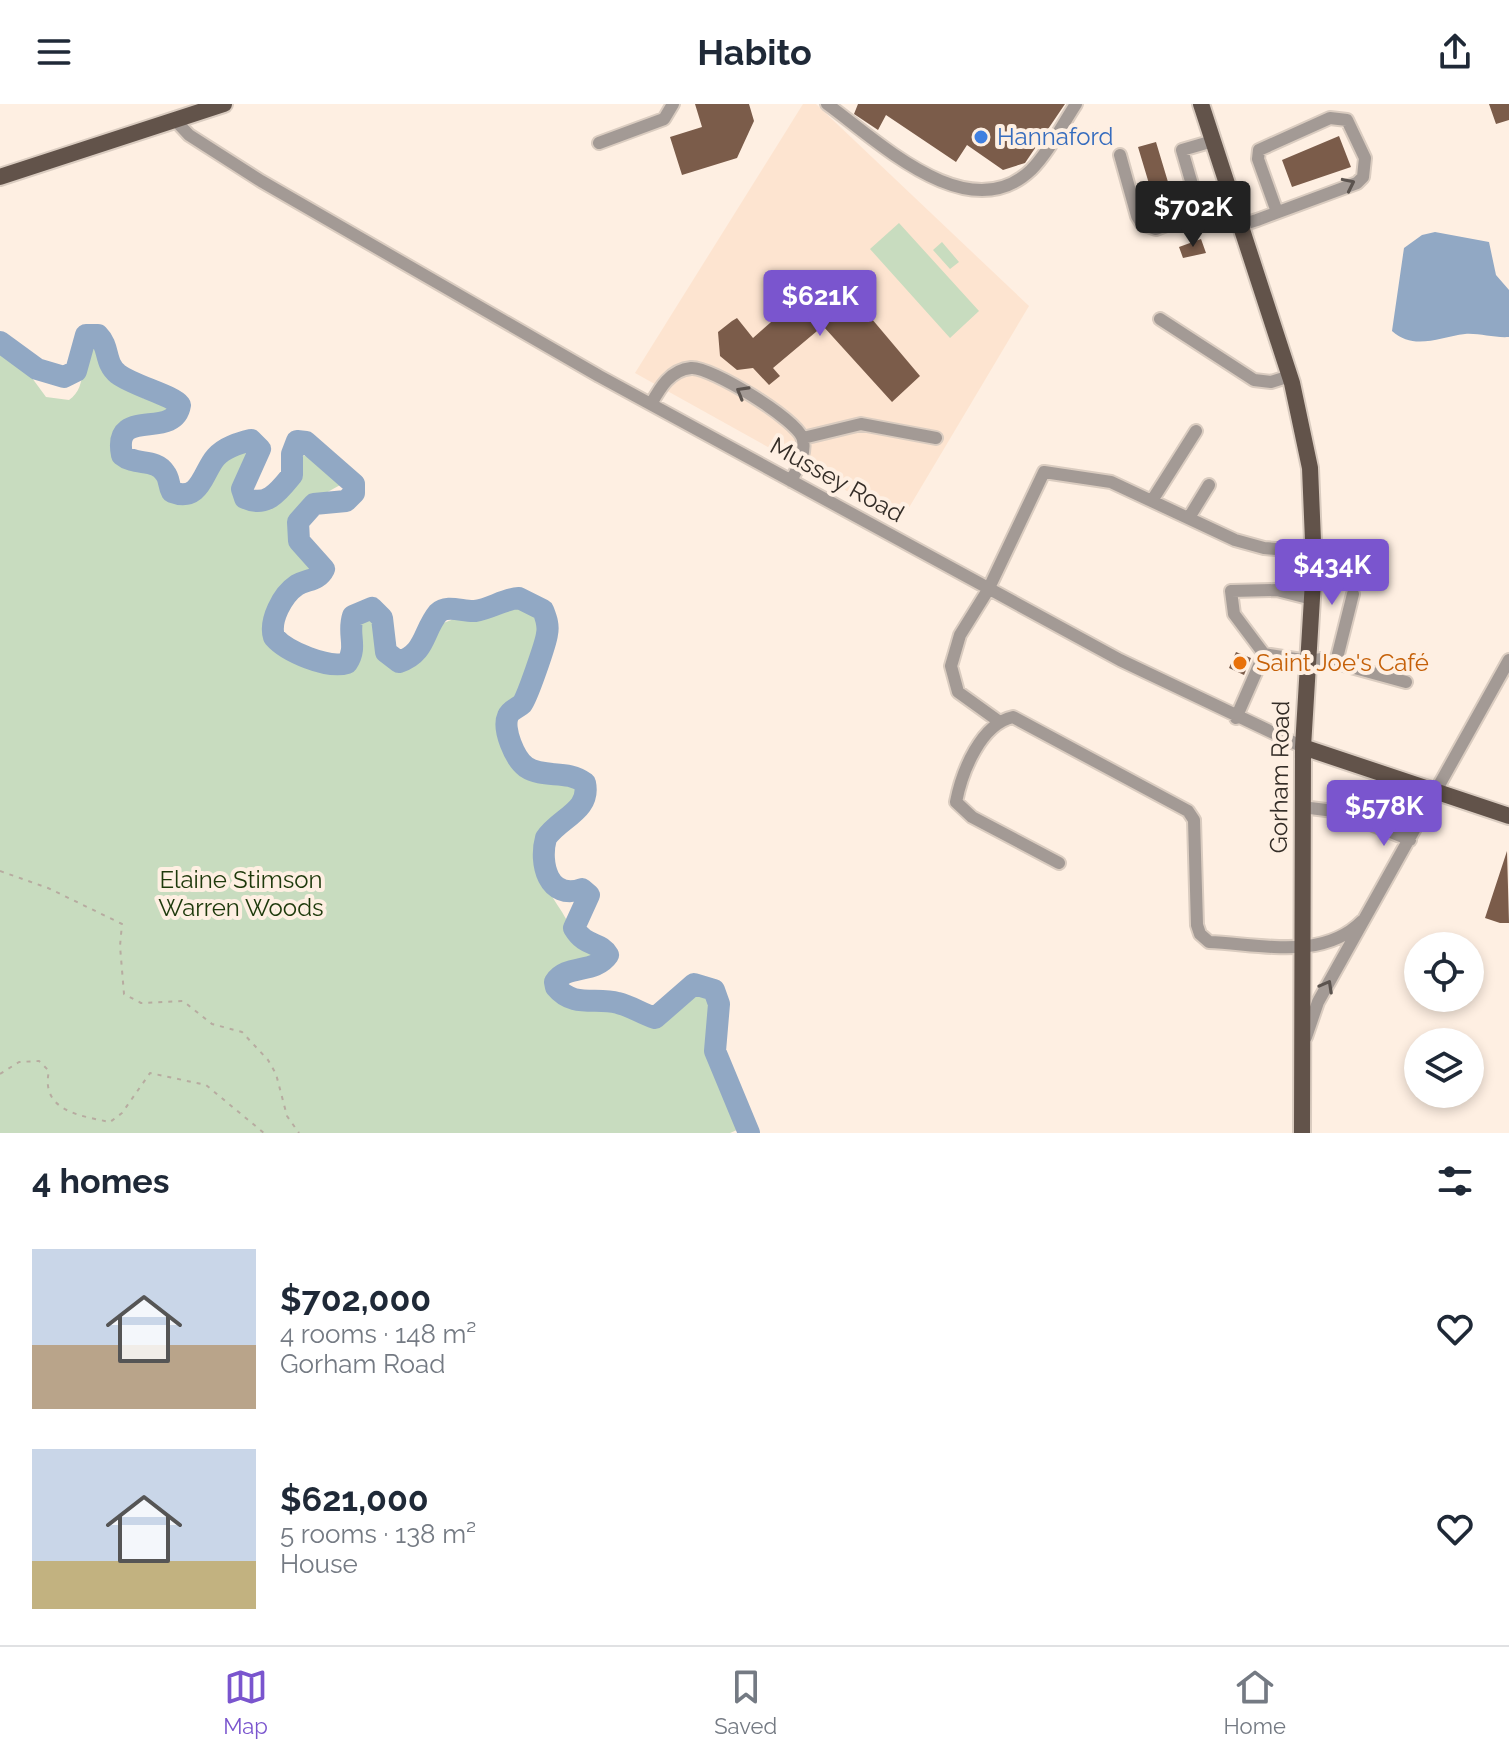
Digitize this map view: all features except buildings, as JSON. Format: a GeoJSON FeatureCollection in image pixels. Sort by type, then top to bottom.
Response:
{"type":"FeatureCollection","features":[{"type":"Feature","properties":{"kind":"main road"},"geometry":{"type":"LineString","coordinates":[[0,177],[224,104]]}},
{"type":"Feature","properties":{"kind":"main road","name":"Gorham Road"},"geometry":{"type":"LineString","coordinates":[[1205,105],[1213,141],[1290,376],[1307,446],[1314,552],[1303,747],[1302,1133]]}},
{"type":"Feature","properties":{"kind":"main road","name":"Mussey Road"},"geometry":{"type":"LineString","coordinates":[[1303,747],[1509,816]]}},
{"type":"Feature","properties":{"kind":"street"},"geometry":{"type":"LineString","coordinates":[[599,143],[664,119],[673,104]]}},
{"type":"Feature","properties":{"kind":"street"},"geometry":{"type":"LineString","coordinates":[[827,104],[934,181],[957,188],[1009,183],[1026,174],[1076,104]]}},
{"type":"Feature","properties":{"kind":"street"},"geometry":{"type":"LineString","coordinates":[[1241,225],[1277,212],[1357,183],[1363,177],[1365,158],[1347,120],[1330,118],[1259,150],[1258,159],[1277,212]]}},
{"type":"Feature","properties":{"kind":"street","name":"Mussey Road"},"geometry":{"type":"LineString","coordinates":[[175,120],[189,135],[261,181],[651,404],[988,590],[1236,718],[1303,747]]}},
{"type":"Feature","properties":{"kind":"street"},"geometry":{"type":"LineString","coordinates":[[1120,155],[1137,216],[1142,224],[1156,229],[1200,212],[1182,150],[1213,141]]}},
{"type":"Feature","properties":{"kind":"street"},"geometry":{"type":"LineString","coordinates":[[1160,319],[1254,380],[1271,382],[1290,376]]}},
{"type":"Feature","properties":{"kind":"street"},"geometry":{"type":"LineString","coordinates":[[651,404],[671,376],[696,368],[783,415],[803,438],[804,450],[791,481]]}},
{"type":"Feature","properties":{"kind":"street"},"geometry":{"type":"LineString","coordinates":[[803,438],[861,424],[936,438]]}},
{"type":"Feature","properties":{"kind":"street"},"geometry":{"type":"LineString","coordinates":[[1153,499],[1196,431]]}},
{"type":"Feature","properties":{"kind":"street"},"geometry":{"type":"LineString","coordinates":[[997,720],[958,692],[951,666],[960,635],[988,590],[1044,472],[1111,482],[1190,516],[1235,540],[1264,548],[1314,552]]}},
{"type":"Feature","properties":{"kind":"street"},"geometry":{"type":"LineString","coordinates":[[1190,516],[1209,485]]}},
{"type":"Feature","properties":{"kind":"street"},"geometry":{"type":"LineString","coordinates":[[1312,599],[1277,590],[1231,591],[1234,614],[1264,654],[1336,662],[1406,682]]}},
{"type":"Feature","properties":{"kind":"street"},"geometry":{"type":"LineString","coordinates":[[1336,662],[1353,594]]}},
{"type":"Feature","properties":{"kind":"street"},"geometry":{"type":"LineString","coordinates":[[1236,718],[1264,654]]}},
{"type":"Feature","properties":{"kind":"street"},"geometry":{"type":"LineString","coordinates":[[1302,1056],[1318,1002],[1509,660]]}},
{"type":"Feature","properties":{"kind":"street"},"geometry":{"type":"LineString","coordinates":[[1059,863],[972,817],[956,802],[959,783],[987,731],[997,720],[1013,717],[1188,811],[1194,820],[1197,925],[1209,942],[1301,946],[1333,943],[1362,921]]}},
{"type":"Feature","properties":{"kind":"street"},"geometry":{"type":"LineString","coordinates":[[1302,807],[1342,812],[1410,840]]}},
{"type":"Feature","properties":{"kind":"path"},"geometry":{"type":"LineString","coordinates":[[0,871],[48,888],[122,924],[120,968],[124,994],[141,1003],[183,1001],[212,1024],[242,1032],[276,1074],[287,1116],[299,1133]]}},
{"type":"Feature","properties":{"kind":"path"},"geometry":{"type":"LineString","coordinates":[[0,1074],[19,1062],[39,1061],[49,1071],[52,1098],[65,1113],[110,1122],[122,1113],[150,1073],[200,1083],[216,1091],[264,1133]]}},
{"type":"Feature","properties":{"kind":"shaded area"},"geometry":{"type":"Polygon","coordinates":[[[803,104],[816,104],[1029,306],[901,521],[635,373],[803,104]]]}},
{"type":"Feature","properties":{"kind":"green space"},"geometry":{"type":"Polygon","coordinates":[[[899,223],[979,311],[950,338],[870,249],[899,223]]]}},
{"type":"Feature","properties":{"kind":"green space"},"geometry":{"type":"Polygon","coordinates":[[[942,242],[959,262],[950,269],[933,250],[942,242]]]}},
{"type":"Feature","properties":{"kind":"green space","name":"Elaine Stimson Warren Woods"},"geometry":{"type":"Polygon","coordinates":[[[93,342],[102,348],[101,364],[122,385],[143,398],[169,406],[169,415],[134,421],[119,428],[114,434],[113,446],[125,465],[157,472],[177,496],[196,498],[209,486],[218,460],[238,448],[250,452],[246,490],[252,503],[260,509],[277,500],[287,488],[296,454],[308,457],[342,478],[342,484],[300,511],[292,527],[298,546],[317,568],[316,573],[289,586],[268,617],[276,641],[296,659],[323,669],[349,670],[361,622],[373,613],[387,659],[393,667],[404,669],[422,657],[438,625],[454,619],[491,616],[524,605],[536,610],[542,639],[526,669],[518,699],[506,716],[503,727],[506,746],[512,757],[530,773],[548,781],[581,785],[581,799],[549,838],[542,864],[551,895],[572,928],[584,943],[600,953],[598,959],[563,976],[560,998],[581,1008],[613,1006],[658,1025],[689,995],[708,993],[713,1002],[710,1036],[713,1070],[735,1117],[737,1130],[730,1133],[0,1133],[0,348],[24,367],[46,397],[69,400],[79,387],[85,355],[93,342]]]}},
{"type":"Feature","properties":{"kind":"water"},"geometry":{"type":"Polygon","coordinates":[[[1435,232],[1489,242],[1496,275],[1509,290],[1509,337],[1465,334],[1418,342],[1400,337],[1392,331],[1404,248],[1422,235],[1435,232]]]}},
{"type":"Feature","properties":{"kind":"waterway"},"geometry":{"type":"LineString","coordinates":[[0,342],[37,369],[64,377],[76,371],[86,335],[98,335],[118,374],[176,401],[180,405],[175,415],[167,421],[134,427],[126,431],[121,440],[122,455],[161,468],[172,492],[189,493],[200,484],[220,454],[251,440],[260,449],[242,489],[245,498],[260,501],[282,487],[292,475],[292,454],[297,441],[306,442],[354,484],[354,493],[346,501],[314,504],[298,522],[299,541],[324,569],[316,578],[292,589],[275,616],[274,637],[298,653],[329,664],[347,663],[352,651],[353,616],[372,608],[382,618],[386,652],[399,662],[419,647],[442,610],[475,611],[519,598],[543,610],[547,634],[524,700],[509,714],[508,736],[526,767],[540,773],[571,776],[585,783],[586,793],[579,807],[546,838],[545,868],[554,885],[561,890],[582,889],[589,895],[574,928],[583,939],[608,955],[596,965],[560,976],[555,982],[556,987],[570,998],[610,1001],[655,1018],[694,984],[714,990],[719,1004],[715,1051],[749,1133]]}},
{"type":"Feature","properties":{"kind":"place","name":"Hannaford"},"geometry":{"type":"Point","coordinates":[981,137]}},
{"type":"Feature","properties":{"kind":"place","name":"Saint Joe's Café"},"geometry":{"type":"Point","coordinates":[1240,663]}}]}
